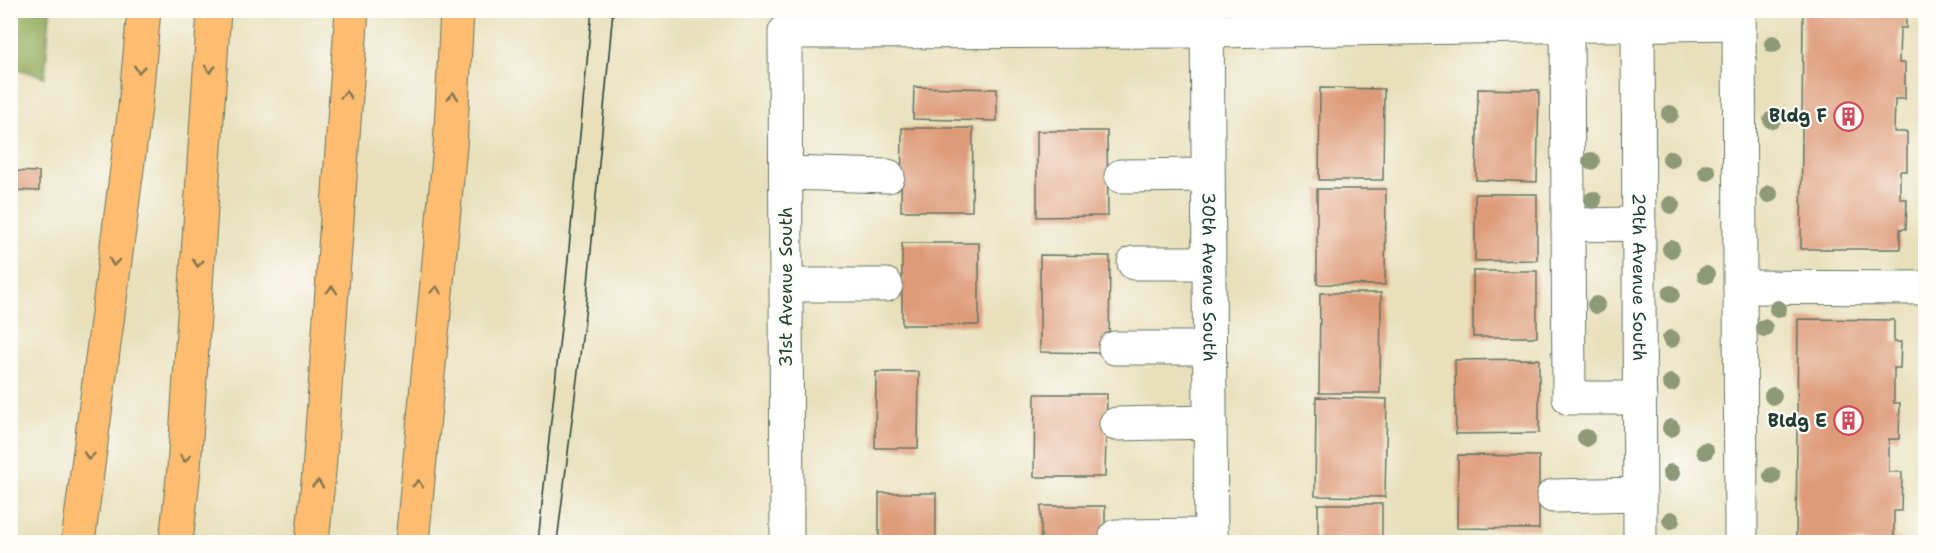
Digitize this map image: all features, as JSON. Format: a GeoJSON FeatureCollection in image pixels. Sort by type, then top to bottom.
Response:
{"type":"FeatureCollection","features":[{"type":"Feature","properties":{"kind":"highway"},"geometry":{"type":"LineString","coordinates":[[78,543],[135,108],[144,10]]}},
{"type":"Feature","properties":{"kind":"highway"},"geometry":{"type":"LineString","coordinates":[[176,543],[184,469],[214,10]]}},
{"type":"Feature","properties":{"kind":"highway"},"geometry":{"type":"LineString","coordinates":[[312,543],[352,10]]}},
{"type":"Feature","properties":{"kind":"highway"},"geometry":{"type":"LineString","coordinates":[[412,543],[450,147],[457,10]]}},
{"type":"Feature","properties":{"kind":"street"},"geometry":{"type":"LineString","coordinates":[[830,21],[1207,21],[1567,26],[1638,18],[1739,17],[1741,543]]}},
{"type":"Feature","properties":{"kind":"street","name":"29th Avenue South"},"geometry":{"type":"LineString","coordinates":[[1638,18],[1640,543]]}},
{"type":"Feature","properties":{"kind":"street","name":"31st Avenue South"},"geometry":{"type":"LineString","coordinates":[[787,543],[785,32],[830,21]]}},
{"type":"Feature","properties":{"kind":"street","name":"30th Avenue South"},"geometry":{"type":"LineString","coordinates":[[1207,21],[1211,539]]}},
{"type":"Feature","properties":{"kind":"street"},"geometry":{"type":"LineString","coordinates":[[1567,26],[1569,398],[1640,398]]}},
{"type":"Feature","properties":{"kind":"street"},"geometry":{"type":"LineString","coordinates":[[786,173],[888,176]]}},
{"type":"Feature","properties":{"kind":"street"},"geometry":{"type":"LineString","coordinates":[[1121,176],[1208,175]]}},
{"type":"Feature","properties":{"kind":"street"},"geometry":{"type":"LineString","coordinates":[[1568,225],[1639,224]]}},
{"type":"Feature","properties":{"kind":"street"},"geometry":{"type":"LineString","coordinates":[[1134,263],[1208,263]]}},
{"type":"Feature","properties":{"kind":"street"},"geometry":{"type":"LineString","coordinates":[[786,285],[886,285]]}},
{"type":"Feature","properties":{"kind":"street"},"geometry":{"type":"LineString","coordinates":[[1740,287],[1926,288]]}},
{"type":"Feature","properties":{"kind":"street"},"geometry":{"type":"LineString","coordinates":[[1115,348],[1209,348]]}},
{"type":"Feature","properties":{"kind":"street"},"geometry":{"type":"LineString","coordinates":[[1116,424],[1210,422]]}},
{"type":"Feature","properties":{"kind":"street"},"geometry":{"type":"LineString","coordinates":[[1553,496],[1640,494]]}},
{"type":"Feature","properties":{"kind":"street"},"geometry":{"type":"LineString","coordinates":[[1116,536],[1211,539]]}},
{"type":"Feature","properties":{"kind":"green space"},"geometry":{"type":"Polygon","coordinates":[[[10,11],[50,11],[45,77],[11,67],[10,11]]]}},
{"type":"Feature","properties":{"kind":"building","name":"Bldg F"},"geometry":{"type":"Polygon","coordinates":[[[1803,10],[1906,10],[1906,28],[1900,28],[1899,63],[1905,63],[1905,99],[1895,99],[1894,132],[1907,132],[1907,171],[1900,171],[1900,199],[1907,199],[1906,229],[1900,229],[1900,249],[1801,249],[1803,10]]]}},
{"type":"Feature","properties":{"kind":"building"},"geometry":{"type":"Polygon","coordinates":[[[914,87],[997,89],[997,121],[913,119],[914,87]]]}},
{"type":"Feature","properties":{"kind":"building"},"geometry":{"type":"Polygon","coordinates":[[[1320,88],[1384,89],[1383,180],[1319,180],[1320,88]]]}},
{"type":"Feature","properties":{"kind":"building"},"geometry":{"type":"Polygon","coordinates":[[[1478,89],[1539,90],[1537,182],[1476,180],[1478,89]]]}},
{"type":"Feature","properties":{"kind":"building"},"geometry":{"type":"Polygon","coordinates":[[[902,128],[973,128],[972,211],[901,211],[902,128]]]}},
{"type":"Feature","properties":{"kind":"building"},"geometry":{"type":"Polygon","coordinates":[[[1037,131],[1107,131],[1108,216],[1037,217],[1037,131]]]}},
{"type":"Feature","properties":{"kind":"building"},"geometry":{"type":"Polygon","coordinates":[[[10,171],[39,172],[39,191],[10,190],[10,171]]]}},
{"type":"Feature","properties":{"kind":"building"},"geometry":{"type":"Polygon","coordinates":[[[1317,189],[1386,189],[1385,285],[1317,284],[1317,189]]]}},
{"type":"Feature","properties":{"kind":"building"},"geometry":{"type":"Polygon","coordinates":[[[1475,194],[1537,194],[1537,260],[1475,261],[1475,194]]]}},
{"type":"Feature","properties":{"kind":"building"},"geometry":{"type":"Polygon","coordinates":[[[902,243],[979,243],[979,325],[902,325],[902,243]]]}},
{"type":"Feature","properties":{"kind":"building"},"geometry":{"type":"Polygon","coordinates":[[[1040,255],[1110,256],[1109,353],[1040,352],[1040,255]]]}},
{"type":"Feature","properties":{"kind":"building"},"geometry":{"type":"Polygon","coordinates":[[[1473,271],[1537,271],[1537,337],[1473,337],[1473,271]]]}},
{"type":"Feature","properties":{"kind":"building"},"geometry":{"type":"Polygon","coordinates":[[[1320,293],[1381,293],[1380,393],[1319,393],[1320,293]]]}},
{"type":"Feature","properties":{"kind":"building","name":"Bldg E"},"geometry":{"type":"Polygon","coordinates":[[[1798,319],[1894,320],[1894,342],[1901,342],[1900,368],[1894,368],[1894,403],[1900,403],[1899,439],[1889,439],[1889,472],[1902,472],[1901,511],[1894,511],[1894,539],[1901,539],[1901,542],[1796,542],[1798,319]]]}},
{"type":"Feature","properties":{"kind":"building"},"geometry":{"type":"Polygon","coordinates":[[[1539,359],[1539,433],[1456,434],[1455,360],[1539,359]]]}},
{"type":"Feature","properties":{"kind":"building"},"geometry":{"type":"Polygon","coordinates":[[[876,372],[919,372],[918,448],[875,448],[876,372]]]}},
{"type":"Feature","properties":{"kind":"building"},"geometry":{"type":"Polygon","coordinates":[[[1035,394],[1107,394],[1105,477],[1034,477],[1035,394]]]}},
{"type":"Feature","properties":{"kind":"building"},"geometry":{"type":"Polygon","coordinates":[[[1316,397],[1387,399],[1385,497],[1315,496],[1316,397]]]}},
{"type":"Feature","properties":{"kind":"building"},"geometry":{"type":"Polygon","coordinates":[[[1458,455],[1539,456],[1539,529],[1457,528],[1458,455]]]}},
{"type":"Feature","properties":{"kind":"building"},"geometry":{"type":"Polygon","coordinates":[[[879,493],[936,493],[936,542],[879,542],[879,493]]]}},
{"type":"Feature","properties":{"kind":"building"},"geometry":{"type":"Polygon","coordinates":[[[1318,504],[1382,504],[1382,542],[1318,542],[1318,504]]]}},
{"type":"Feature","properties":{"kind":"building"},"geometry":{"type":"Polygon","coordinates":[[[1041,506],[1105,506],[1105,542],[1041,542],[1041,506]]]}},
{"type":"Feature","properties":{"kind":"tram line"},"geometry":{"type":"LineString","coordinates":[[538,542],[592,10]]}},
{"type":"Feature","properties":{"kind":"tram line"},"geometry":{"type":"LineString","coordinates":[[557,542],[586,306],[613,10]]}},
{"type":"Feature","properties":{"kind":"place","name":"Bldg F"},"geometry":{"type":"Point","coordinates":[1848,116]}},
{"type":"Feature","properties":{"kind":"place","name":"Bldg E"},"geometry":{"type":"Point","coordinates":[1848,421]}}]}
